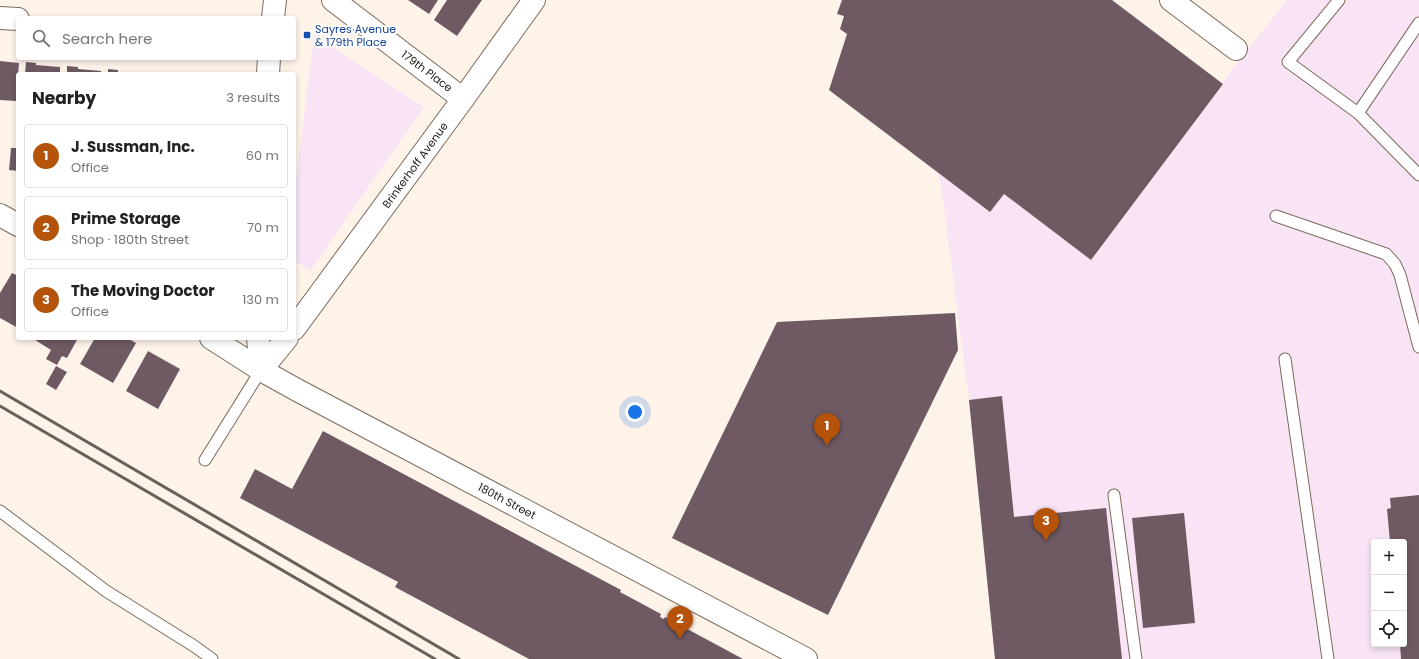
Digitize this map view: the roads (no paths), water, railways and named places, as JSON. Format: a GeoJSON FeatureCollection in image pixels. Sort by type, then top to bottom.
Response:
{"type":"FeatureCollection","features":[{"type":"Feature","properties":{"kind":"street"},"geometry":{"type":"LineString","coordinates":[[273,16],[275,0]]}},
{"type":"Feature","properties":{"kind":"street","name":"179th Place"},"geometry":{"type":"LineString","coordinates":[[333,0],[463,99]]}},
{"type":"Feature","properties":{"kind":"street","name":"Brinkerhoff Avenue"},"geometry":{"type":"LineString","coordinates":[[296,326],[534,0]]}},
{"type":"Feature","properties":{"kind":"street"},"geometry":{"type":"LineString","coordinates":[[1172,0],[1236,49]]}},
{"type":"Feature","properties":{"kind":"street"},"geometry":{"type":"LineString","coordinates":[[0,18],[16,19]]}},
{"type":"Feature","properties":{"kind":"street"},"geometry":{"type":"LineString","coordinates":[[268,72],[269,60]]}},
{"type":"Feature","properties":{"kind":"street"},"geometry":{"type":"LineString","coordinates":[[0,215],[16,224]]}},
{"type":"Feature","properties":{"kind":"street","name":"180th Street"},"geometry":{"type":"LineString","coordinates":[[214,340],[261,370],[806,659]]}},
{"type":"Feature","properties":{"kind":"street"},"geometry":{"type":"LineString","coordinates":[[258,340],[261,370]]}},
{"type":"Feature","properties":{"kind":"street"},"geometry":{"type":"LineString","coordinates":[[261,370],[285,340]]}},
{"type":"Feature","properties":{"kind":"lane"},"geometry":{"type":"LineString","coordinates":[[1339,0],[1288,62],[1358,113],[1419,176]]}},
{"type":"Feature","properties":{"kind":"lane"},"geometry":{"type":"LineString","coordinates":[[1358,113],[1419,24]]}},
{"type":"Feature","properties":{"kind":"lane"},"geometry":{"type":"LineString","coordinates":[[1276,216],[1386,254],[1395,264],[1400,276],[1419,346]]}},
{"type":"Feature","properties":{"kind":"lane"},"geometry":{"type":"LineString","coordinates":[[1285,359],[1328,659]]}},
{"type":"Feature","properties":{"kind":"lane"},"geometry":{"type":"LineString","coordinates":[[205,460],[261,370]]}},
{"type":"Feature","properties":{"kind":"lane"},"geometry":{"type":"LineString","coordinates":[[1114,495],[1136,659]]}},
{"type":"Feature","properties":{"kind":"lane"},"geometry":{"type":"LineString","coordinates":[[0,511],[106,591],[194,646],[212,659]]}},
{"type":"Feature","properties":{"kind":"railway"},"geometry":{"type":"LineString","coordinates":[[0,391],[459,659]]}},
{"type":"Feature","properties":{"kind":"railway"},"geometry":{"type":"LineString","coordinates":[[0,406],[435,659]]}},
{"type":"Feature","properties":{"kind":"place","name":"Sayres Avenue & 179th Place"},"geometry":{"type":"Point","coordinates":[307,35]}},
{"type":"Feature","properties":{"kind":"place","name":"J. Sussman, Inc."},"geometry":{"type":"Point","coordinates":[827,446]}},
{"type":"Feature","properties":{"kind":"place","name":"The Moving Doctor"},"geometry":{"type":"Point","coordinates":[1046,541]}},
{"type":"Feature","properties":{"kind":"place","name":"Prime Storage"},"geometry":{"type":"Point","coordinates":[680,639]}}]}
